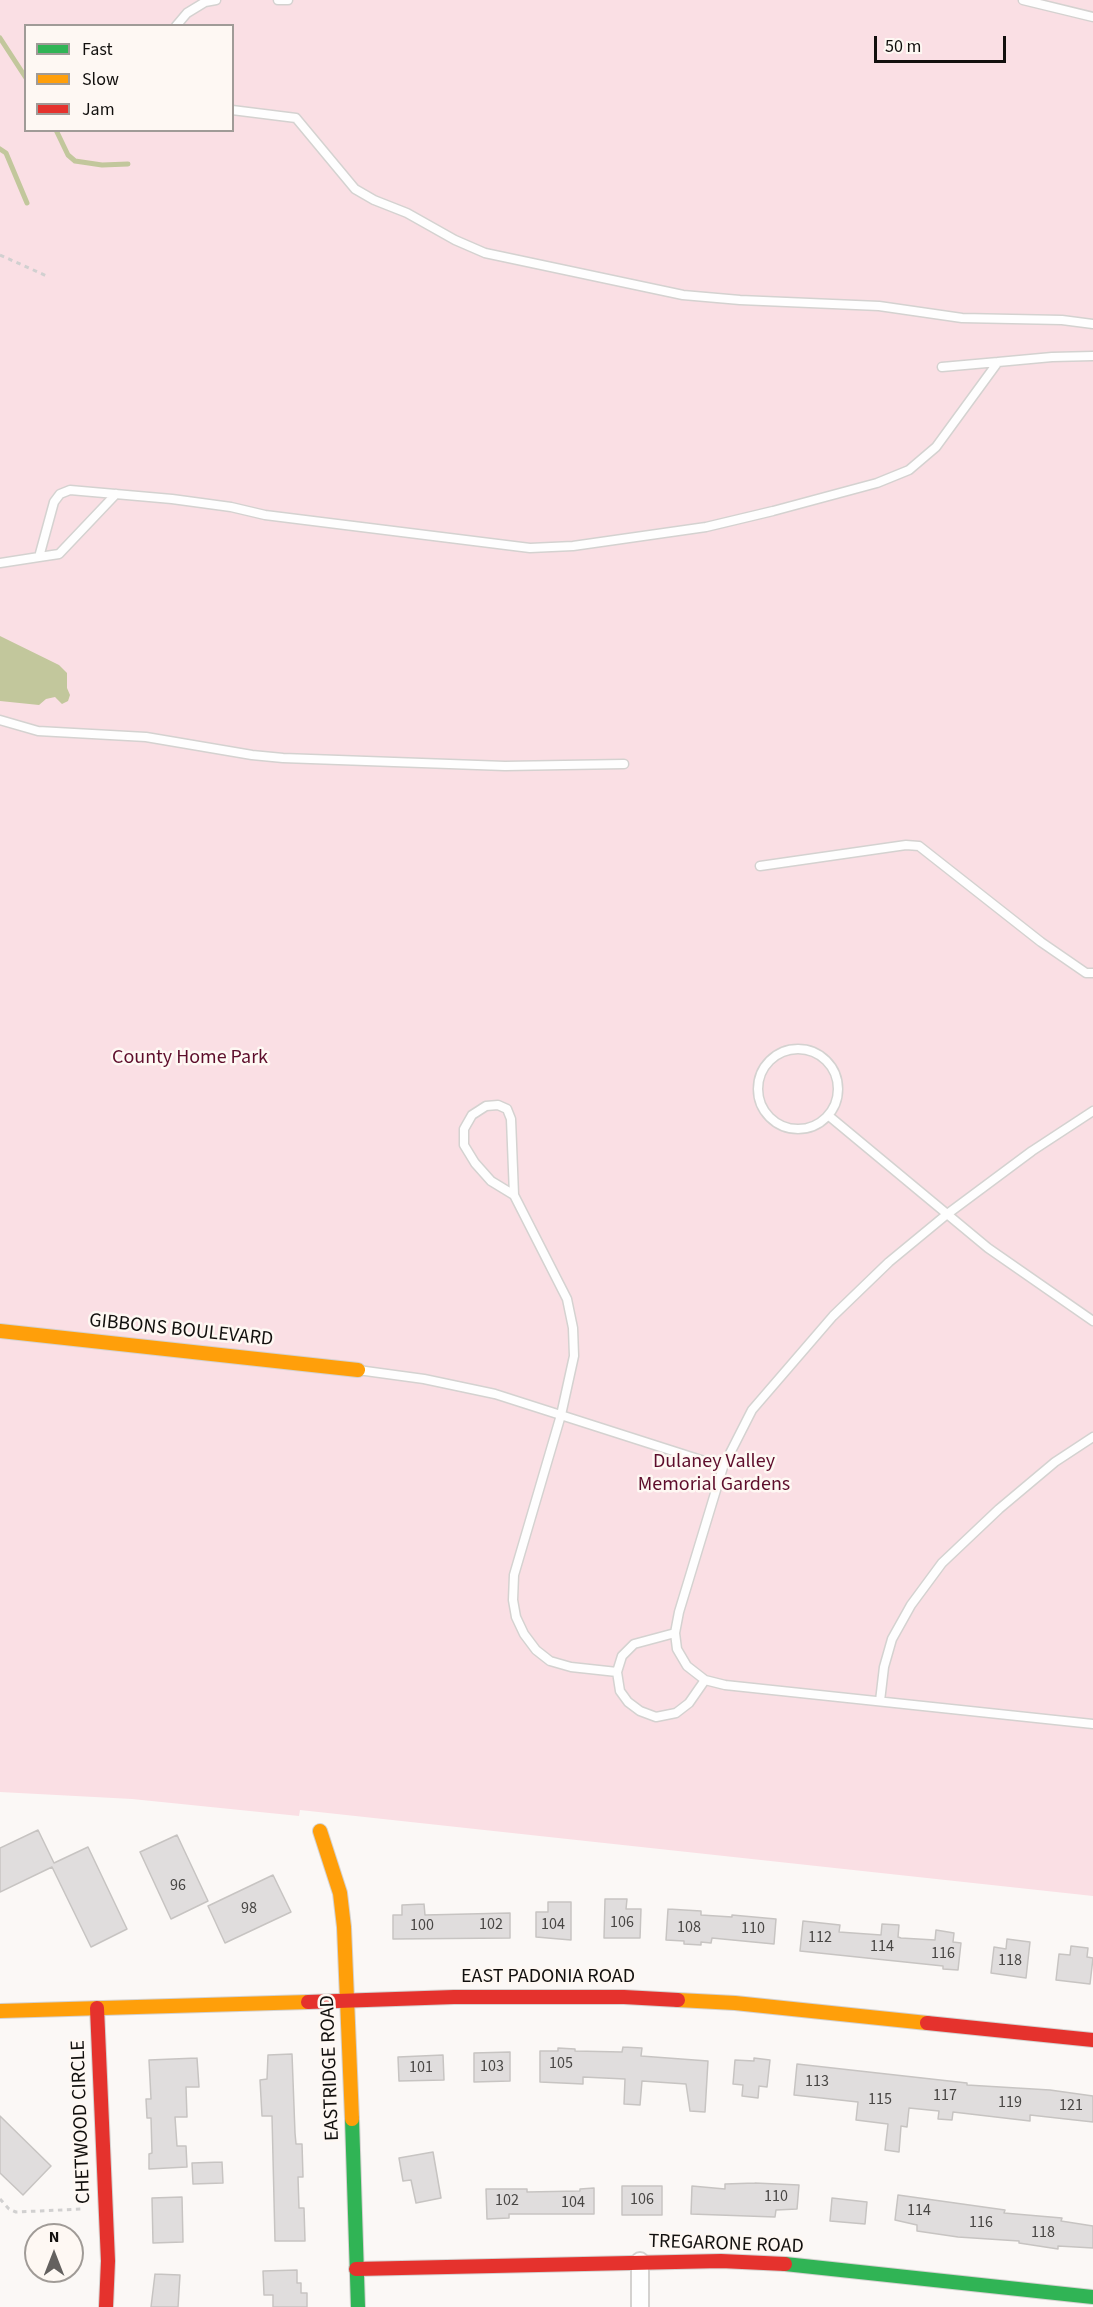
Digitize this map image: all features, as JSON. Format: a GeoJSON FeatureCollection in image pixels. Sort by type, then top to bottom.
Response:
{"type":"FeatureCollection","features":[{"type":"Feature","properties":{"kind":"street","name":"GIBBONS BOULEVARD"},"geometry":{"type":"LineString","coordinates":[[0,1331],[358,1370]]}},
{"type":"Feature","properties":{"kind":"street","name":"EASTRIDGE ROAD"},"geometry":{"type":"LineString","coordinates":[[320,1831],[333,1867],[339,1893],[348,2000],[358,2307]]}},
{"type":"Feature","properties":{"kind":"street","name":"EAST PADONIA ROAD"},"geometry":{"type":"LineString","coordinates":[[0,2012],[511,1996],[674,1999],[795,2008],[1093,2040]]}},
{"type":"Feature","properties":{"kind":"street","name":"CHETWOOD CIRCLE"},"geometry":{"type":"LineString","coordinates":[[97,2008],[108,2260],[106,2307]]}},
{"type":"Feature","properties":{"kind":"street"},"geometry":{"type":"LineString","coordinates":[[640,2261],[640,2307]]}},
{"type":"Feature","properties":{"kind":"street","name":"TREGARONE ROAD"},"geometry":{"type":"LineString","coordinates":[[356,2269],[722,2261],[803,2265],[1093,2297]]}},
{"type":"Feature","properties":{"kind":"lane"},"geometry":{"type":"LineString","coordinates":[[178,24],[188,13],[205,2],[216,0]]}},
{"type":"Feature","properties":{"kind":"lane"},"geometry":{"type":"LineString","coordinates":[[278,0],[288,0]]}},
{"type":"Feature","properties":{"kind":"lane"},"geometry":{"type":"LineString","coordinates":[[1023,0],[1093,17]]}},
{"type":"Feature","properties":{"kind":"lane"},"geometry":{"type":"LineString","coordinates":[[234,110],[296,118],[355,189],[374,200],[407,213],[484,254],[683,295],[879,306],[962,318],[1062,320],[1093,324]]}},
{"type":"Feature","properties":{"kind":"lane"},"geometry":{"type":"LineString","coordinates":[[942,367],[1052,357],[1093,356]]}},
{"type":"Feature","properties":{"kind":"lane"},"geometry":{"type":"LineString","coordinates":[[39,557],[54,502],[60,494],[70,490],[172,499],[231,507],[265,515],[530,548],[573,546],[706,527],[877,483],[909,470],[936,447],[998,362]]}},
{"type":"Feature","properties":{"kind":"lane"},"geometry":{"type":"LineString","coordinates":[[0,563],[59,554],[116,494]]}},
{"type":"Feature","properties":{"kind":"lane"},"geometry":{"type":"LineString","coordinates":[[0,720],[38,731],[146,737],[283,758],[505,766],[624,764]]}},
{"type":"Feature","properties":{"kind":"lane"},"geometry":{"type":"LineString","coordinates":[[760,866],[906,845],[919,846],[1041,942],[1086,973],[1093,973]]}},
{"type":"Feature","properties":{"kind":"lane"},"geometry":{"type":"LineString","coordinates":[[799,1049],[820,1055],[836,1075],[838,1088],[837,1100],[829,1116],[817,1125],[803,1129],[792,1129],[771,1120],[764,1112],[757,1090],[765,1065],[783,1051],[799,1049]]}},
{"type":"Feature","properties":{"kind":"lane"},"geometry":{"type":"LineString","coordinates":[[514,1195],[491,1181],[474,1163],[464,1145],[465,1129],[472,1115],[486,1106],[498,1105],[507,1108],[511,1119],[514,1195],[567,1299],[573,1329],[574,1356],[561,1414],[514,1575],[514,1608],[524,1634],[536,1650],[550,1662],[616,1672]]}},
{"type":"Feature","properties":{"kind":"lane"},"geometry":{"type":"LineString","coordinates":[[1093,1111],[1032,1151],[946,1215],[889,1262],[833,1316],[752,1410],[723,1467],[679,1612],[675,1633],[677,1649],[687,1666],[705,1680],[725,1685],[1093,1724]]}},
{"type":"Feature","properties":{"kind":"lane"},"geometry":{"type":"LineString","coordinates":[[829,1116],[988,1248],[1093,1321]]}},
{"type":"Feature","properties":{"kind":"lane"},"geometry":{"type":"LineString","coordinates":[[358,1370],[424,1379],[495,1394],[723,1467]]}},
{"type":"Feature","properties":{"kind":"lane"},"geometry":{"type":"LineString","coordinates":[[880,1701],[884,1667],[891,1639],[911,1605],[942,1563],[999,1509],[1055,1462],[1093,1437]]}},
{"type":"Feature","properties":{"kind":"lane"},"geometry":{"type":"LineString","coordinates":[[675,1633],[634,1644],[622,1656],[616,1672],[620,1690],[628,1702],[640,1711],[656,1717],[676,1713],[689,1703],[705,1680]]}},
{"type":"Feature","properties":{"kind":"path"},"geometry":{"type":"LineString","coordinates":[[0,255],[49,277]]}},
{"type":"Feature","properties":{"kind":"path"},"geometry":{"type":"LineString","coordinates":[[0,2199],[9,2209],[16,2212],[82,2209]]}},
{"type":"Feature","properties":{"kind":"green space"},"geometry":{"type":"Polygon","coordinates":[[[0,0],[1093,0],[1093,1896],[300,1810],[299,1816],[132,1799],[0,1792],[0,0]]]}},
{"type":"Feature","properties":{"kind":"shaded area"},"geometry":{"type":"Polygon","coordinates":[[[0,636],[59,665],[67,673],[67,688],[70,695],[68,701],[62,704],[55,697],[46,699],[39,705],[0,701],[0,636]]]}},
{"type":"Feature","properties":{"kind":"building"},"geometry":{"type":"Polygon","coordinates":[[[38,1830],[54,1863],[88,1847],[127,1929],[91,1947],[52,1867],[0,1892],[0,1848],[38,1830]]]}},
{"type":"Feature","properties":{"kind":"building"},"geometry":{"type":"Polygon","coordinates":[[[177,1835],[208,1901],[171,1919],[140,1852],[177,1835]]]}},
{"type":"Feature","properties":{"kind":"building"},"geometry":{"type":"Polygon","coordinates":[[[273,1875],[291,1912],[225,1943],[208,1906],[273,1875]]]}},
{"type":"Feature","properties":{"kind":"building"},"geometry":{"type":"Polygon","coordinates":[[[605,1899],[627,1899],[626,1909],[641,1909],[640,1938],[604,1938],[605,1899]]]}},
{"type":"Feature","properties":{"kind":"building"},"geometry":{"type":"Polygon","coordinates":[[[548,1902],[571,1902],[571,1940],[536,1937],[536,1912],[548,1912],[548,1902]]]}},
{"type":"Feature","properties":{"kind":"building"},"geometry":{"type":"Polygon","coordinates":[[[424,1904],[425,1915],[510,1913],[510,1938],[393,1939],[393,1915],[402,1915],[402,1905],[424,1904]]]}},
{"type":"Feature","properties":{"kind":"building"},"geometry":{"type":"Polygon","coordinates":[[[668,1909],[701,1911],[701,1915],[776,1919],[774,1944],[712,1938],[711,1943],[701,1942],[701,1945],[666,1940],[668,1909]]]}},
{"type":"Feature","properties":{"kind":"building"},"geometry":{"type":"Polygon","coordinates":[[[803,1921],[840,1925],[839,1932],[881,1935],[882,1924],[899,1925],[898,1937],[901,1938],[935,1940],[936,1930],[954,1933],[953,1942],[961,1943],[958,1970],[943,1969],[943,1966],[800,1951],[803,1921]]]}},
{"type":"Feature","properties":{"kind":"building"},"geometry":{"type":"Polygon","coordinates":[[[1007,1939],[1030,1942],[1026,1978],[991,1973],[994,1947],[1006,1949],[1007,1939]]]}},
{"type":"Feature","properties":{"kind":"building"},"geometry":{"type":"Polygon","coordinates":[[[1071,1946],[1088,1948],[1087,1957],[1093,1958],[1090,1984],[1056,1980],[1059,1954],[1070,1955],[1071,1946]]]}},
{"type":"Feature","properties":{"kind":"building"},"geometry":{"type":"Polygon","coordinates":[[[623,2047],[642,2048],[641,2056],[708,2061],[705,2112],[690,2111],[686,2084],[642,2081],[640,2105],[624,2104],[625,2079],[583,2077],[583,2084],[540,2082],[540,2051],[558,2051],[558,2048],[575,2049],[575,2051],[622,2052],[623,2047]]]}},
{"type":"Feature","properties":{"kind":"building"},"geometry":{"type":"Polygon","coordinates":[[[510,2052],[510,2081],[474,2082],[474,2053],[510,2052]]]}},
{"type":"Feature","properties":{"kind":"building"},"geometry":{"type":"Polygon","coordinates":[[[292,2054],[296,2144],[302,2144],[303,2177],[298,2177],[299,2208],[304,2208],[305,2241],[275,2241],[272,2116],[262,2116],[260,2080],[267,2079],[268,2055],[292,2054]]]}},
{"type":"Feature","properties":{"kind":"building"},"geometry":{"type":"Polygon","coordinates":[[[443,2055],[444,2080],[399,2081],[398,2057],[443,2055]]]}},
{"type":"Feature","properties":{"kind":"building"},"geometry":{"type":"Polygon","coordinates":[[[197,2058],[199,2087],[186,2087],[187,2117],[175,2117],[177,2146],[186,2146],[187,2167],[149,2169],[149,2154],[152,2153],[151,2118],[147,2118],[146,2099],[151,2099],[149,2060],[197,2058]]]}},
{"type":"Feature","properties":{"kind":"building"},"geometry":{"type":"Polygon","coordinates":[[[754,2058],[770,2060],[767,2087],[759,2086],[758,2098],[742,2096],[743,2085],[733,2084],[735,2060],[754,2061],[754,2058]]]}},
{"type":"Feature","properties":{"kind":"building"},"geometry":{"type":"Polygon","coordinates":[[[797,2064],[967,2083],[967,2085],[1050,2090],[1093,2096],[1093,2122],[1030,2115],[1030,2121],[953,2112],[952,2120],[938,2119],[939,2111],[909,2108],[907,2127],[901,2126],[899,2152],[885,2150],[888,2124],[856,2120],[858,2102],[794,2095],[797,2064]]]}},
{"type":"Feature","properties":{"kind":"building"},"geometry":{"type":"Polygon","coordinates":[[[0,2116],[51,2166],[23,2195],[0,2173],[0,2116]]]}},
{"type":"Feature","properties":{"kind":"building"},"geometry":{"type":"Polygon","coordinates":[[[433,2152],[441,2198],[416,2203],[411,2180],[403,2181],[399,2158],[433,2152]]]}},
{"type":"Feature","properties":{"kind":"building"},"geometry":{"type":"Polygon","coordinates":[[[222,2162],[223,2183],[193,2184],[192,2163],[222,2162]]]}},
{"type":"Feature","properties":{"kind":"building"},"geometry":{"type":"Polygon","coordinates":[[[725,2184],[799,2185],[797,2209],[776,2210],[775,2217],[691,2214],[692,2186],[725,2189],[725,2184]]]}},
{"type":"Feature","properties":{"kind":"building"},"geometry":{"type":"Polygon","coordinates":[[[622,2186],[662,2186],[662,2215],[622,2215],[622,2186]]]}},
{"type":"Feature","properties":{"kind":"building"},"geometry":{"type":"Polygon","coordinates":[[[594,2188],[594,2214],[509,2214],[509,2218],[487,2219],[486,2189],[527,2189],[527,2192],[580,2191],[580,2189],[594,2188]]]}},
{"type":"Feature","properties":{"kind":"building"},"geometry":{"type":"Polygon","coordinates":[[[898,2195],[1005,2210],[1004,2213],[1062,2218],[1061,2221],[1093,2226],[1093,2248],[1058,2246],[1058,2249],[1019,2243],[1019,2241],[958,2237],[917,2231],[917,2225],[895,2220],[898,2195]]]}},
{"type":"Feature","properties":{"kind":"building"},"geometry":{"type":"Polygon","coordinates":[[[182,2197],[183,2242],[153,2243],[152,2198],[182,2197]]]}},
{"type":"Feature","properties":{"kind":"building"},"geometry":{"type":"Polygon","coordinates":[[[832,2198],[867,2202],[865,2224],[830,2221],[832,2198]]]}},
{"type":"Feature","properties":{"kind":"building"},"geometry":{"type":"Polygon","coordinates":[[[297,2270],[297,2283],[301,2283],[301,2293],[307,2293],[307,2307],[273,2307],[273,2295],[264,2295],[263,2271],[297,2270]]]}},
{"type":"Feature","properties":{"kind":"building"},"geometry":{"type":"Polygon","coordinates":[[[155,2274],[180,2275],[178,2307],[151,2307],[155,2274]]]}},
{"type":"Feature","properties":{"kind":"waterway"},"geometry":{"type":"LineString","coordinates":[[0,38],[24,75]]}},
{"type":"Feature","properties":{"kind":"waterway"},"geometry":{"type":"LineString","coordinates":[[57,132],[68,155],[75,161],[102,165],[128,164]]}},
{"type":"Feature","properties":{"kind":"waterway"},"geometry":{"type":"LineString","coordinates":[[0,149],[6,153],[27,203]]}},
{"type":"Feature","properties":{"kind":"traffic: fast"},"geometry":{"type":"LineString","coordinates":[[352,2119],[358,2307]]}},
{"type":"Feature","properties":{"kind":"traffic: fast"},"geometry":{"type":"LineString","coordinates":[[785,2264],[1093,2297]]}},
{"type":"Feature","properties":{"kind":"traffic: slow"},"geometry":{"type":"LineString","coordinates":[[0,1331],[358,1370]]}},
{"type":"Feature","properties":{"kind":"traffic: slow"},"geometry":{"type":"LineString","coordinates":[[320,1831],[340,1893],[344,1927],[352,2119]]}},
{"type":"Feature","properties":{"kind":"traffic: slow"},"geometry":{"type":"LineString","coordinates":[[678,2000],[735,2003],[927,2023]]}},
{"type":"Feature","properties":{"kind":"traffic: slow"},"geometry":{"type":"LineString","coordinates":[[0,2011],[308,2002]]}},
{"type":"Feature","properties":{"kind":"traffic: jam"},"geometry":{"type":"LineString","coordinates":[[308,2002],[454,1997],[624,1997],[678,2000]]}},
{"type":"Feature","properties":{"kind":"traffic: jam"},"geometry":{"type":"LineString","coordinates":[[97,2008],[108,2261],[106,2307]]}},
{"type":"Feature","properties":{"kind":"traffic: jam"},"geometry":{"type":"LineString","coordinates":[[927,2023],[1093,2040]]}},
{"type":"Feature","properties":{"kind":"traffic: jam"},"geometry":{"type":"LineString","coordinates":[[356,2269],[721,2261],[785,2264]]}},
{"type":"Feature","properties":{"kind":"park label","name":"County Home Park"},"geometry":{"type":"Point","coordinates":[190,1059]}},
{"type":"Feature","properties":{"kind":"park label","name":"Dulaney Valley Memorial Gardens"},"geometry":{"type":"Point","coordinates":[714,1474]}}]}
